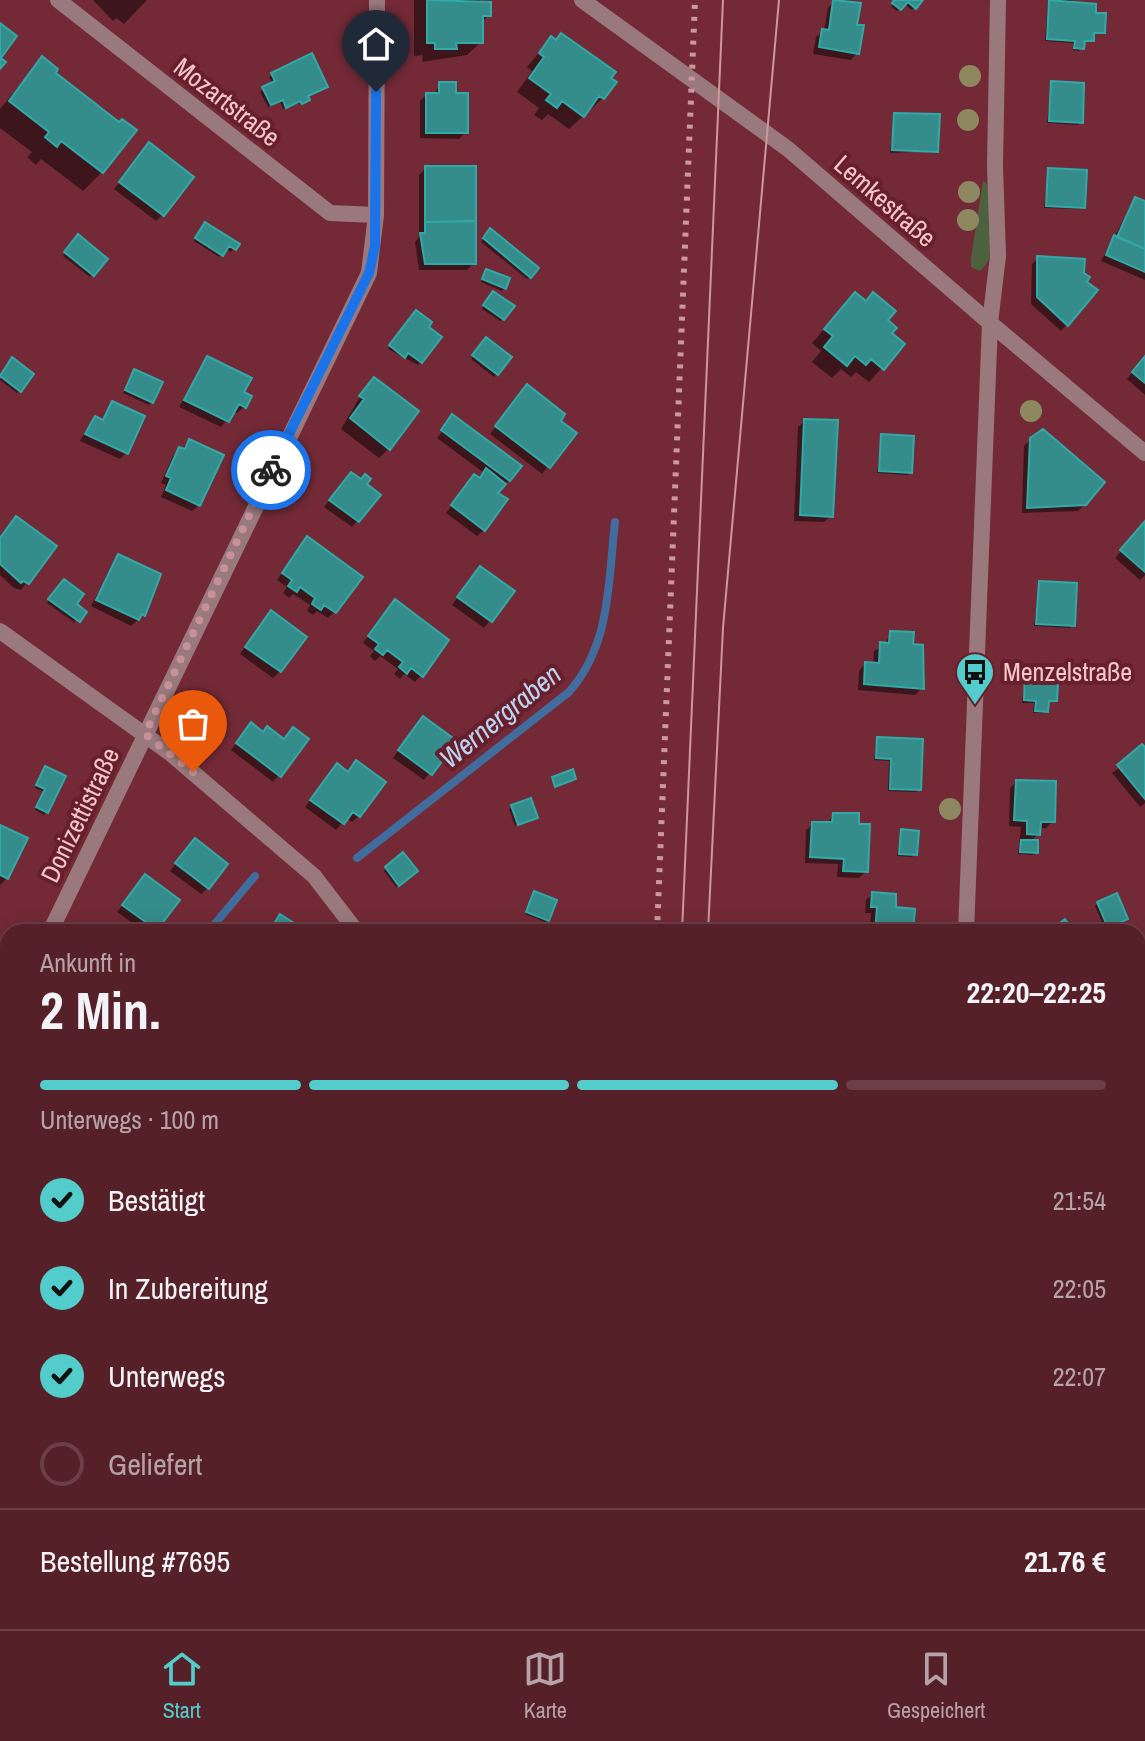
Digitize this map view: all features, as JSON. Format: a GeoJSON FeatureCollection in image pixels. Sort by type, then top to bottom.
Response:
{"type":"FeatureCollection","features":[{"type":"Feature","properties":{"kind":"street","name":"Mozartstraße"},"geometry":{"type":"LineString","coordinates":[[58,0],[330,213],[376,215]]}},
{"type":"Feature","properties":{"kind":"street","name":"Donizettistraße"},"geometry":{"type":"LineString","coordinates":[[54,924],[369,273],[376,215],[377,0]]}},
{"type":"Feature","properties":{"kind":"street","name":"Lemkestraße"},"geometry":{"type":"LineString","coordinates":[[582,0],[788,149],[1145,453]]}},
{"type":"Feature","properties":{"kind":"street"},"geometry":{"type":"LineString","coordinates":[[966,924],[990,323],[998,256],[995,166],[998,0]]}},
{"type":"Feature","properties":{"kind":"street"},"geometry":{"type":"LineString","coordinates":[[0,631],[145,734],[314,876],[352,924]]}},
{"type":"Feature","properties":{"kind":"green space"},"geometry":{"type":"Polygon","coordinates":[[[983,181],[987,184],[991,206],[993,242],[987,263],[980,271],[971,267],[971,258],[983,181]]]}},
{"type":"Feature","properties":{"kind":"building"},"geometry":{"type":"Polygon","coordinates":[[[427,0],[491,2],[491,16],[483,16],[483,43],[456,43],[457,49],[435,49],[435,43],[427,43],[427,0]]]}},
{"type":"Feature","properties":{"kind":"building"},"geometry":{"type":"Polygon","coordinates":[[[833,0],[861,3],[857,25],[864,25],[859,54],[819,47],[822,29],[829,30],[833,0]]]}},
{"type":"Feature","properties":{"kind":"building"},"geometry":{"type":"Polygon","coordinates":[[[894,0],[923,0],[916,9],[908,2],[901,10],[892,3],[894,0]]]}},
{"type":"Feature","properties":{"kind":"building"},"geometry":{"type":"Polygon","coordinates":[[[1049,0],[1096,4],[1096,13],[1106,13],[1105,33],[1094,33],[1094,41],[1085,41],[1084,49],[1074,48],[1075,41],[1047,39],[1049,0]]]}},
{"type":"Feature","properties":{"kind":"building"},"geometry":{"type":"Polygon","coordinates":[[[0,23],[17,36],[1,58],[6,62],[0,69],[0,23]]]}},
{"type":"Feature","properties":{"kind":"building"},"geometry":{"type":"Polygon","coordinates":[[[561,33],[616,72],[611,78],[617,82],[604,99],[599,96],[584,117],[562,101],[557,108],[546,100],[551,94],[529,78],[544,57],[539,53],[551,36],[556,40],[561,33]]]}},
{"type":"Feature","properties":{"kind":"building"},"geometry":{"type":"Polygon","coordinates":[[[312,53],[328,87],[308,96],[310,100],[302,104],[300,101],[286,108],[283,100],[271,105],[262,87],[275,81],[271,73],[312,53]]]}},
{"type":"Feature","properties":{"kind":"building"},"geometry":{"type":"Polygon","coordinates":[[[42,56],[58,69],[56,73],[119,122],[122,119],[137,130],[103,173],[61,141],[57,147],[45,137],[49,132],[9,101],[42,56]]]}},
{"type":"Feature","properties":{"kind":"building"},"geometry":{"type":"Polygon","coordinates":[[[1051,81],[1084,83],[1083,123],[1049,121],[1051,81]]]}},
{"type":"Feature","properties":{"kind":"building"},"geometry":{"type":"Polygon","coordinates":[[[439,82],[456,82],[456,93],[468,93],[468,133],[426,133],[426,93],[439,93],[439,82]]]}},
{"type":"Feature","properties":{"kind":"building"},"geometry":{"type":"Polygon","coordinates":[[[894,113],[940,114],[938,152],[892,150],[894,113]]]}},
{"type":"Feature","properties":{"kind":"building"},"geometry":{"type":"Polygon","coordinates":[[[149,142],[194,177],[164,216],[119,182],[149,142]]]}},
{"type":"Feature","properties":{"kind":"building"},"geometry":{"type":"Polygon","coordinates":[[[425,166],[476,166],[476,221],[425,222],[425,166]]]}},
{"type":"Feature","properties":{"kind":"building"},"geometry":{"type":"Polygon","coordinates":[[[1048,168],[1087,170],[1085,208],[1046,206],[1048,168]]]}},
{"type":"Feature","properties":{"kind":"building"},"geometry":{"type":"Polygon","coordinates":[[[1135,197],[1145,201],[1145,249],[1117,237],[1135,197]]]}},
{"type":"Feature","properties":{"kind":"building"},"geometry":{"type":"Polygon","coordinates":[[[476,221],[476,264],[425,264],[420,233],[425,233],[425,222],[476,221]]]}},
{"type":"Feature","properties":{"kind":"building"},"geometry":{"type":"Polygon","coordinates":[[[205,222],[240,244],[236,250],[229,246],[223,256],[195,238],[205,222]]]}},
{"type":"Feature","properties":{"kind":"building"},"geometry":{"type":"Polygon","coordinates":[[[490,228],[539,268],[531,278],[483,238],[490,228]]]}},
{"type":"Feature","properties":{"kind":"building"},"geometry":{"type":"Polygon","coordinates":[[[78,234],[108,259],[94,276],[64,252],[78,234]]]}},
{"type":"Feature","properties":{"kind":"building"},"geometry":{"type":"Polygon","coordinates":[[[1114,235],[1145,249],[1145,272],[1106,255],[1114,235]]]}},
{"type":"Feature","properties":{"kind":"building"},"geometry":{"type":"Polygon","coordinates":[[[1037,256],[1085,259],[1084,273],[1090,277],[1087,282],[1098,290],[1068,326],[1037,297],[1037,256]]]}},
{"type":"Feature","properties":{"kind":"building"},"geometry":{"type":"Polygon","coordinates":[[[486,269],[510,278],[506,289],[482,279],[486,269]]]}},
{"type":"Feature","properties":{"kind":"building"},"geometry":{"type":"Polygon","coordinates":[[[493,291],[515,306],[504,320],[483,305],[493,291]]]}},
{"type":"Feature","properties":{"kind":"building"},"geometry":{"type":"Polygon","coordinates":[[[855,292],[866,301],[873,292],[896,311],[888,320],[897,328],[892,333],[905,344],[884,370],[871,359],[866,365],[855,356],[847,366],[824,347],[833,336],[824,329],[855,292]]]}},
{"type":"Feature","properties":{"kind":"building"},"geometry":{"type":"Polygon","coordinates":[[[416,310],[432,322],[429,327],[442,337],[422,363],[408,353],[405,358],[389,345],[416,310]]]}},
{"type":"Feature","properties":{"kind":"building"},"geometry":{"type":"Polygon","coordinates":[[[486,337],[512,357],[498,375],[472,355],[486,337]]]}},
{"type":"Feature","properties":{"kind":"building"},"geometry":{"type":"Polygon","coordinates":[[[207,356],[252,378],[244,392],[252,396],[246,408],[239,404],[229,422],[184,400],[207,356]]]}},
{"type":"Feature","properties":{"kind":"building"},"geometry":{"type":"Polygon","coordinates":[[[1145,356],[1145,383],[1132,372],[1145,356]]]}},
{"type":"Feature","properties":{"kind":"building"},"geometry":{"type":"Polygon","coordinates":[[[12,357],[34,374],[21,392],[0,376],[12,357]]]}},
{"type":"Feature","properties":{"kind":"building"},"geometry":{"type":"Polygon","coordinates":[[[134,369],[163,382],[153,403],[125,390],[134,369]]]}},
{"type":"Feature","properties":{"kind":"building"},"geometry":{"type":"Polygon","coordinates":[[[374,377],[419,411],[390,450],[350,418],[364,399],[359,396],[374,377]]]}},
{"type":"Feature","properties":{"kind":"building"},"geometry":{"type":"Polygon","coordinates":[[[527,384],[565,414],[561,421],[577,433],[550,468],[495,426],[527,384]]]}},
{"type":"Feature","properties":{"kind":"building"},"geometry":{"type":"Polygon","coordinates":[[[112,401],[145,416],[128,454],[85,434],[95,416],[103,420],[112,401]]]}},
{"type":"Feature","properties":{"kind":"building"},"geometry":{"type":"Polygon","coordinates":[[[452,414],[522,466],[510,481],[441,430],[452,414]]]}},
{"type":"Feature","properties":{"kind":"building"},"geometry":{"type":"Polygon","coordinates":[[[804,419],[838,420],[833,517],[800,515],[804,419]]]}},
{"type":"Feature","properties":{"kind":"building"},"geometry":{"type":"Polygon","coordinates":[[[1043,429],[1105,482],[1086,505],[1027,508],[1030,438],[1043,429]]]}},
{"type":"Feature","properties":{"kind":"building"},"geometry":{"type":"Polygon","coordinates":[[[881,434],[914,436],[912,473],[879,471],[881,434]]]}},
{"type":"Feature","properties":{"kind":"building"},"geometry":{"type":"Polygon","coordinates":[[[189,439],[224,455],[200,506],[166,490],[171,478],[166,476],[179,447],[185,449],[189,439]]]}},
{"type":"Feature","properties":{"kind":"building"},"geometry":{"type":"Polygon","coordinates":[[[486,468],[506,484],[498,493],[508,499],[485,531],[451,505],[474,474],[480,478],[486,468]]]}},
{"type":"Feature","properties":{"kind":"building"},"geometry":{"type":"Polygon","coordinates":[[[351,472],[361,479],[365,474],[371,479],[367,484],[381,495],[359,522],[329,500],[351,472]]]}},
{"type":"Feature","properties":{"kind":"building"},"geometry":{"type":"Polygon","coordinates":[[[16,516],[57,546],[29,584],[21,583],[0,564],[0,538],[16,516]]]}},
{"type":"Feature","properties":{"kind":"building"},"geometry":{"type":"Polygon","coordinates":[[[1145,521],[1145,572],[1120,550],[1145,521]]]}},
{"type":"Feature","properties":{"kind":"building"},"geometry":{"type":"Polygon","coordinates":[[[307,536],[363,577],[336,613],[324,605],[321,610],[312,604],[315,598],[300,587],[297,592],[288,586],[292,580],[282,573],[307,536]]]}},
{"type":"Feature","properties":{"kind":"building"},"geometry":{"type":"Polygon","coordinates":[[[118,554],[161,574],[145,616],[142,614],[139,620],[96,600],[118,554]]]}},
{"type":"Feature","properties":{"kind":"building"},"geometry":{"type":"Polygon","coordinates":[[[480,566],[515,591],[492,622],[457,597],[480,566]]]}},
{"type":"Feature","properties":{"kind":"building"},"geometry":{"type":"Polygon","coordinates":[[[64,579],[84,594],[77,604],[87,612],[80,622],[48,599],[64,579]]]}},
{"type":"Feature","properties":{"kind":"building"},"geometry":{"type":"Polygon","coordinates":[[[1039,581],[1077,583],[1075,626],[1036,624],[1039,581]]]}},
{"type":"Feature","properties":{"kind":"building"},"geometry":{"type":"Polygon","coordinates":[[[395,599],[449,640],[423,677],[411,668],[407,674],[399,667],[403,662],[387,650],[383,655],[375,649],[379,644],[368,636],[395,599]]]}},
{"type":"Feature","properties":{"kind":"building"},"geometry":{"type":"Polygon","coordinates":[[[271,610],[307,637],[281,672],[245,647],[271,610]]]}},
{"type":"Feature","properties":{"kind":"building"},"geometry":{"type":"Polygon","coordinates":[[[890,631],[914,632],[913,644],[923,645],[924,689],[864,684],[865,662],[879,663],[880,642],[889,643],[890,631]]]}},
{"type":"Feature","properties":{"kind":"building"},"geometry":{"type":"Polygon","coordinates":[[[1025,667],[1059,668],[1057,701],[1049,701],[1048,712],[1035,711],[1036,701],[1024,700],[1025,667]]]}},
{"type":"Feature","properties":{"kind":"building"},"geometry":{"type":"Polygon","coordinates":[[[423,716],[457,741],[432,775],[398,750],[423,716]]]}},
{"type":"Feature","properties":{"kind":"building"},"geometry":{"type":"Polygon","coordinates":[[[251,722],[263,732],[267,726],[284,739],[293,727],[309,739],[281,777],[236,743],[251,722]]]}},
{"type":"Feature","properties":{"kind":"building"},"geometry":{"type":"Polygon","coordinates":[[[877,737],[923,739],[921,790],[890,789],[891,759],[876,758],[877,737]]]}},
{"type":"Feature","properties":{"kind":"building"},"geometry":{"type":"Polygon","coordinates":[[[1142,744],[1145,747],[1145,799],[1117,765],[1142,744]]]}},
{"type":"Feature","properties":{"kind":"building"},"geometry":{"type":"Polygon","coordinates":[[[356,760],[386,782],[360,817],[353,812],[344,824],[310,800],[337,763],[348,772],[356,760]]]}},
{"type":"Feature","properties":{"kind":"building"},"geometry":{"type":"Polygon","coordinates":[[[45,766],[66,776],[48,813],[36,807],[45,789],[36,785],[45,766]]]}},
{"type":"Feature","properties":{"kind":"building"},"geometry":{"type":"Polygon","coordinates":[[[573,769],[576,779],[555,787],[552,777],[573,769]]]}},
{"type":"Feature","properties":{"kind":"building"},"geometry":{"type":"Polygon","coordinates":[[[1016,780],[1056,781],[1055,822],[1041,822],[1040,835],[1027,834],[1027,821],[1014,820],[1016,780]]]}},
{"type":"Feature","properties":{"kind":"building"},"geometry":{"type":"Polygon","coordinates":[[[531,798],[538,818],[518,825],[511,805],[531,798]]]}},
{"type":"Feature","properties":{"kind":"building"},"geometry":{"type":"Polygon","coordinates":[[[833,813],[859,813],[859,824],[870,824],[868,872],[843,871],[844,859],[810,857],[812,822],[832,822],[833,813]]]}},
{"type":"Feature","properties":{"kind":"building"},"geometry":{"type":"Polygon","coordinates":[[[0,825],[28,838],[8,879],[0,875],[0,825]]]}},
{"type":"Feature","properties":{"kind":"building"},"geometry":{"type":"Polygon","coordinates":[[[901,829],[919,831],[917,855],[899,854],[901,829]]]}},
{"type":"Feature","properties":{"kind":"building"},"geometry":{"type":"Polygon","coordinates":[[[195,838],[228,864],[209,889],[175,863],[195,838]]]}},
{"type":"Feature","properties":{"kind":"building"},"geometry":{"type":"Polygon","coordinates":[[[1021,840],[1038,840],[1038,853],[1020,852],[1021,840]]]}},
{"type":"Feature","properties":{"kind":"building"},"geometry":{"type":"Polygon","coordinates":[[[403,852],[418,871],[399,886],[385,867],[403,852]]]}},
{"type":"Feature","properties":{"kind":"building"},"geometry":{"type":"Polygon","coordinates":[[[145,874],[180,900],[162,924],[149,924],[122,905],[145,874]]]}},
{"type":"Feature","properties":{"kind":"building"},"geometry":{"type":"Polygon","coordinates":[[[534,891],[557,900],[549,921],[526,912],[534,891]]]}},
{"type":"Feature","properties":{"kind":"building"},"geometry":{"type":"Polygon","coordinates":[[[872,892],[896,894],[896,907],[915,909],[914,924],[876,924],[877,907],[871,907],[872,892]]]}},
{"type":"Feature","properties":{"kind":"building"},"geometry":{"type":"Polygon","coordinates":[[[1117,893],[1128,919],[1106,924],[1097,902],[1117,893]]]}},
{"type":"Feature","properties":{"kind":"building"},"geometry":{"type":"Polygon","coordinates":[[[280,914],[296,924],[274,924],[280,914]]]}},
{"type":"Feature","properties":{"kind":"waterway","name":"Wernergraben"},"geometry":{"type":"LineString","coordinates":[[357,858],[569,692],[593,654],[600,633],[615,522]]}},
{"type":"Feature","properties":{"kind":"waterway","name":"Wernergraben"},"geometry":{"type":"LineString","coordinates":[[215,924],[255,876]]}},
{"type":"Feature","properties":{"kind":"tram line"},"geometry":{"type":"LineString","coordinates":[[682,924],[723,0]]}},
{"type":"Feature","properties":{"kind":"tram line"},"geometry":{"type":"LineString","coordinates":[[708,924],[723,628],[779,0]]}},
{"type":"Feature","properties":{"kind":"railway"},"geometry":{"type":"LineString","coordinates":[[657,924],[695,0]]}},
{"type":"Feature","properties":{"kind":"way so far"},"geometry":{"type":"LineString","coordinates":[[193,772],[145,734],[271,470]]}},
{"type":"Feature","properties":{"kind":"place","name":"Menzelstraße"},"geometry":{"type":"Point","coordinates":[975,706]}},
{"type":"Feature","properties":{"kind":"route"},"geometry":{"type":"LineString","coordinates":[[271,470],[369,273],[375,246],[376,92]]}}]}
